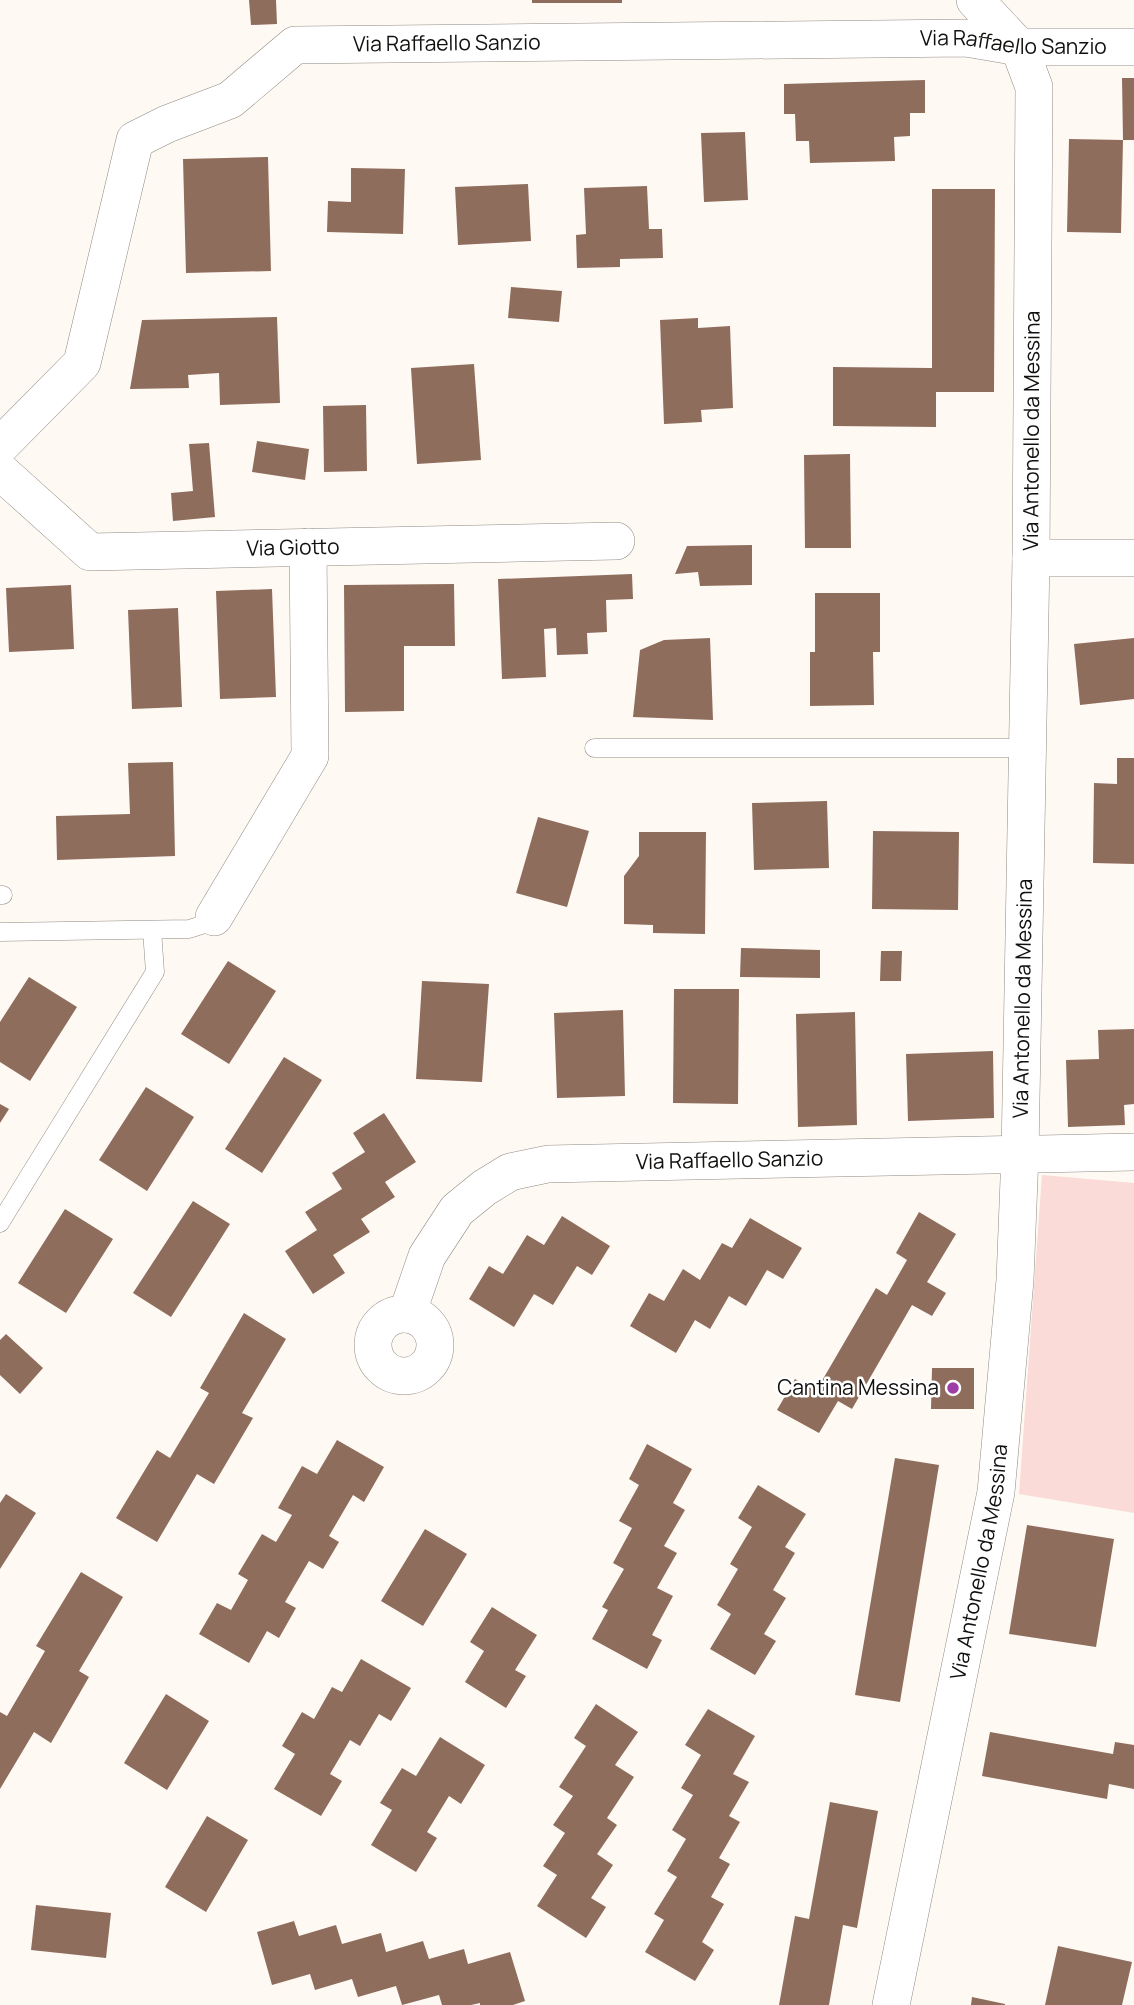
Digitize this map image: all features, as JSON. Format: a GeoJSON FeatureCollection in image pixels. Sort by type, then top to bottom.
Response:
{"type":"FeatureCollection","features":[{"type":"Feature","properties":{"kind":"street","name":"Via Antonello da Messina"},"geometry":{"type":"LineString","coordinates":[[891,2005],[996,1492],[1015,1280],[1020,1154],[1031,558],[1034,87],[1019,47],[975,0]]}},
{"type":"Feature","properties":{"kind":"street","name":"Via Raffaello Sanzio"},"geometry":{"type":"LineString","coordinates":[[0,446],[82,363],[135,140],[167,124],[230,100],[295,45],[966,38],[1019,47],[1134,47]]}},
{"type":"Feature","properties":{"kind":"street","name":"Via Giotto"},"geometry":{"type":"LineString","coordinates":[[0,471],[90,552],[616,541]]}},
{"type":"Feature","properties":{"kind":"street"},"geometry":{"type":"LineString","coordinates":[[214,917],[310,756],[308,547]]}},
{"type":"Feature","properties":{"kind":"street"},"geometry":{"type":"LineString","coordinates":[[1031,558],[1134,558]]}},
{"type":"Feature","properties":{"kind":"street","name":"Via Raffaello Sanzio"},"geometry":{"type":"LineString","coordinates":[[407,1314],[427,1256],[457,1210],[484,1188],[510,1172],[548,1164],[1134,1152]]}},
{"type":"Feature","properties":{"kind":"lane"},"geometry":{"type":"LineString","coordinates":[[594,748],[1027,748]]}},
{"type":"Feature","properties":{"kind":"lane"},"geometry":{"type":"LineString","coordinates":[[0,932],[188,929],[205,924],[214,917]]}},
{"type":"Feature","properties":{"kind":"lane"},"geometry":{"type":"LineString","coordinates":[[0,1223],[155,972],[152,930]]}},
{"type":"Feature","properties":{"kind":"shaded area"},"geometry":{"type":"Polygon","coordinates":[[[1042,1175],[1134,1183],[1134,1513],[1019,1494],[1042,1175]]]}},
{"type":"Feature","properties":{"kind":"building"},"geometry":{"type":"Polygon","coordinates":[[[249,0],[276,0],[277,24],[251,25],[249,0]]]}},
{"type":"Feature","properties":{"kind":"building"},"geometry":{"type":"Polygon","coordinates":[[[532,0],[622,0],[622,3],[532,3],[532,0]]]}},
{"type":"Feature","properties":{"kind":"building"},"geometry":{"type":"Polygon","coordinates":[[[1122,78],[1134,78],[1134,140],[1123,140],[1122,78]]]}},
{"type":"Feature","properties":{"kind":"building"},"geometry":{"type":"Polygon","coordinates":[[[925,80],[925,113],[910,113],[910,136],[894,137],[895,161],[810,163],[809,141],[796,141],[795,114],[784,114],[784,84],[925,80]]]}},
{"type":"Feature","properties":{"kind":"building"},"geometry":{"type":"Polygon","coordinates":[[[745,132],[748,200],[704,202],[701,133],[745,132]]]}},
{"type":"Feature","properties":{"kind":"building"},"geometry":{"type":"Polygon","coordinates":[[[1069,139],[1123,140],[1121,233],[1067,232],[1069,139]]]}},
{"type":"Feature","properties":{"kind":"building"},"geometry":{"type":"Polygon","coordinates":[[[268,157],[271,271],[186,273],[183,159],[268,157]]]}},
{"type":"Feature","properties":{"kind":"building"},"geometry":{"type":"Polygon","coordinates":[[[351,168],[405,169],[403,234],[327,232],[328,201],[351,202],[351,168]]]}},
{"type":"Feature","properties":{"kind":"building"},"geometry":{"type":"Polygon","coordinates":[[[528,184],[531,241],[458,245],[455,187],[528,184]]]}},
{"type":"Feature","properties":{"kind":"building"},"geometry":{"type":"Polygon","coordinates":[[[647,186],[649,229],[662,229],[663,258],[620,259],[620,267],[577,268],[576,235],[586,234],[584,188],[647,186]]]}},
{"type":"Feature","properties":{"kind":"building"},"geometry":{"type":"Polygon","coordinates":[[[932,189],[995,189],[994,392],[936,392],[936,427],[833,426],[833,367],[932,368],[932,189]]]}},
{"type":"Feature","properties":{"kind":"building"},"geometry":{"type":"Polygon","coordinates":[[[511,287],[562,291],[559,322],[508,318],[511,287]]]}},
{"type":"Feature","properties":{"kind":"building"},"geometry":{"type":"Polygon","coordinates":[[[277,317],[280,403],[220,405],[219,373],[188,375],[189,388],[130,389],[142,320],[277,317]]]}},
{"type":"Feature","properties":{"kind":"building"},"geometry":{"type":"Polygon","coordinates":[[[698,318],[698,328],[730,326],[733,408],[701,410],[702,422],[664,424],[660,320],[698,318]]]}},
{"type":"Feature","properties":{"kind":"building"},"geometry":{"type":"Polygon","coordinates":[[[474,364],[481,460],[417,464],[411,368],[474,364]]]}},
{"type":"Feature","properties":{"kind":"building"},"geometry":{"type":"Polygon","coordinates":[[[366,405],[367,471],[324,472],[323,406],[366,405]]]}},
{"type":"Feature","properties":{"kind":"building"},"geometry":{"type":"Polygon","coordinates":[[[257,441],[309,449],[305,480],[252,472],[257,441]]]}},
{"type":"Feature","properties":{"kind":"building"},"geometry":{"type":"Polygon","coordinates":[[[209,443],[215,517],[173,521],[171,493],[193,491],[189,444],[209,443]]]}},
{"type":"Feature","properties":{"kind":"building"},"geometry":{"type":"Polygon","coordinates":[[[850,454],[851,548],[805,548],[804,455],[850,454]]]}},
{"type":"Feature","properties":{"kind":"building"},"geometry":{"type":"Polygon","coordinates":[[[752,545],[752,585],[700,586],[698,572],[675,574],[687,546],[752,545]]]}},
{"type":"Feature","properties":{"kind":"building"},"geometry":{"type":"Polygon","coordinates":[[[632,574],[633,599],[606,600],[607,632],[587,633],[588,654],[557,655],[556,628],[544,629],[546,677],[502,679],[498,579],[632,574]]]}},
{"type":"Feature","properties":{"kind":"building"},"geometry":{"type":"Polygon","coordinates":[[[454,584],[455,646],[404,646],[404,711],[345,712],[344,585],[454,584]]]}},
{"type":"Feature","properties":{"kind":"building"},"geometry":{"type":"Polygon","coordinates":[[[71,585],[74,649],[9,652],[6,588],[71,585]]]}},
{"type":"Feature","properties":{"kind":"building"},"geometry":{"type":"Polygon","coordinates":[[[272,589],[276,697],[220,699],[216,591],[272,589]]]}},
{"type":"Feature","properties":{"kind":"building"},"geometry":{"type":"Polygon","coordinates":[[[815,593],[880,593],[880,652],[873,652],[874,705],[810,706],[810,652],[815,652],[815,593]]]}},
{"type":"Feature","properties":{"kind":"building"},"geometry":{"type":"Polygon","coordinates":[[[178,608],[182,707],[132,709],[128,610],[178,608]]]}},
{"type":"Feature","properties":{"kind":"building"},"geometry":{"type":"Polygon","coordinates":[[[710,638],[713,720],[633,717],[640,650],[664,640],[710,638]]]}},
{"type":"Feature","properties":{"kind":"building"},"geometry":{"type":"Polygon","coordinates":[[[1134,638],[1134,699],[1080,705],[1074,644],[1134,638]]]}},
{"type":"Feature","properties":{"kind":"building"},"geometry":{"type":"Polygon","coordinates":[[[1117,758],[1134,758],[1134,864],[1093,863],[1094,783],[1117,784],[1117,758]]]}},
{"type":"Feature","properties":{"kind":"building"},"geometry":{"type":"Polygon","coordinates":[[[173,762],[175,856],[57,860],[56,816],[130,814],[128,763],[173,762]]]}},
{"type":"Feature","properties":{"kind":"building"},"geometry":{"type":"Polygon","coordinates":[[[827,801],[829,868],[754,870],[752,803],[827,801]]]}},
{"type":"Feature","properties":{"kind":"building"},"geometry":{"type":"Polygon","coordinates":[[[538,817],[589,831],[567,907],[516,893],[538,817]]]}},
{"type":"Feature","properties":{"kind":"building"},"geometry":{"type":"Polygon","coordinates":[[[873,831],[959,832],[958,910],[872,909],[873,831]]]}},
{"type":"Feature","properties":{"kind":"building"},"geometry":{"type":"Polygon","coordinates":[[[639,832],[706,832],[705,934],[653,933],[653,925],[624,924],[624,876],[639,856],[639,832]]]}},
{"type":"Feature","properties":{"kind":"building"},"geometry":{"type":"Polygon","coordinates":[[[741,948],[820,950],[820,978],[740,977],[741,948]]]}},
{"type":"Feature","properties":{"kind":"building"},"geometry":{"type":"Polygon","coordinates":[[[881,951],[902,951],[901,981],[880,981],[881,951]]]}},
{"type":"Feature","properties":{"kind":"building"},"geometry":{"type":"Polygon","coordinates":[[[228,961],[276,991],[229,1064],[181,1034],[228,961]]]}},
{"type":"Feature","properties":{"kind":"building"},"geometry":{"type":"Polygon","coordinates":[[[29,977],[77,1007],[30,1081],[0,1062],[0,1022],[29,977]]]}},
{"type":"Feature","properties":{"kind":"building"},"geometry":{"type":"Polygon","coordinates":[[[422,981],[489,984],[482,1082],[416,1079],[422,981]]]}},
{"type":"Feature","properties":{"kind":"building"},"geometry":{"type":"Polygon","coordinates":[[[674,989],[739,989],[738,1104],[673,1103],[674,989]]]}},
{"type":"Feature","properties":{"kind":"building"},"geometry":{"type":"Polygon","coordinates":[[[623,1010],[625,1096],[557,1098],[554,1013],[623,1010]]]}},
{"type":"Feature","properties":{"kind":"building"},"geometry":{"type":"Polygon","coordinates":[[[855,1012],[857,1125],[798,1127],[796,1014],[855,1012]]]}},
{"type":"Feature","properties":{"kind":"building"},"geometry":{"type":"Polygon","coordinates":[[[1134,1029],[1134,1104],[1124,1105],[1125,1125],[1068,1127],[1066,1060],[1099,1059],[1098,1030],[1134,1029]]]}},
{"type":"Feature","properties":{"kind":"building"},"geometry":{"type":"Polygon","coordinates":[[[993,1051],[994,1118],[908,1121],[906,1054],[993,1051]]]}},
{"type":"Feature","properties":{"kind":"building"},"geometry":{"type":"Polygon","coordinates":[[[284,1057],[322,1080],[262,1173],[225,1149],[284,1057]]]}},
{"type":"Feature","properties":{"kind":"building"},"geometry":{"type":"Polygon","coordinates":[[[146,1087],[194,1117],[147,1191],[99,1160],[146,1087]]]}},
{"type":"Feature","properties":{"kind":"building"},"geometry":{"type":"Polygon","coordinates":[[[0,1104],[9,1109],[0,1123],[0,1104]]]}},
{"type":"Feature","properties":{"kind":"building"},"geometry":{"type":"Polygon","coordinates":[[[384,1113],[416,1162],[385,1182],[395,1197],[361,1219],[370,1232],[333,1255],[345,1273],[313,1294],[285,1251],[317,1230],[305,1212],[342,1189],[332,1173],[365,1152],[353,1133],[384,1113]]]}},
{"type":"Feature","properties":{"kind":"building"},"geometry":{"type":"Polygon","coordinates":[[[193,1201],[230,1224],[171,1317],[133,1293],[193,1201]]]}},
{"type":"Feature","properties":{"kind":"building"},"geometry":{"type":"Polygon","coordinates":[[[65,1209],[113,1239],[66,1313],[18,1283],[65,1209]]]}},
{"type":"Feature","properties":{"kind":"building"},"geometry":{"type":"Polygon","coordinates":[[[919,1212],[956,1234],[927,1282],[946,1293],[932,1316],[912,1305],[852,1409],[838,1401],[819,1433],[777,1410],[795,1379],[816,1391],[876,1288],[887,1295],[907,1260],[896,1253],[919,1212]]]}},
{"type":"Feature","properties":{"kind":"building"},"geometry":{"type":"Polygon","coordinates":[[[562,1216],[610,1246],[592,1275],[577,1266],[553,1305],[534,1294],[514,1327],[469,1299],[489,1266],[503,1274],[527,1235],[544,1245],[562,1216]]]}},
{"type":"Feature","properties":{"kind":"building"},"geometry":{"type":"Polygon","coordinates":[[[750,1218],[802,1248],[783,1279],[767,1270],[746,1306],[729,1296],[710,1329],[695,1320],[676,1353],[630,1326],[649,1293],[664,1301],[683,1269],[700,1280],[722,1243],[732,1248],[750,1218]]]}},
{"type":"Feature","properties":{"kind":"building"},"geometry":{"type":"Polygon","coordinates":[[[244,1313],[286,1339],[242,1413],[253,1418],[214,1484],[197,1474],[157,1542],[116,1518],[157,1450],[170,1458],[209,1393],[200,1388],[244,1313]]]}},
{"type":"Feature","properties":{"kind":"building"},"geometry":{"type":"Polygon","coordinates":[[[6,1334],[43,1368],[20,1394],[0,1375],[0,1340],[6,1334]]]}},
{"type":"Feature","properties":{"kind":"building","name":"Cantina Messina"},"geometry":{"type":"Polygon","coordinates":[[[932,1368],[974,1368],[974,1409],[931,1409],[932,1368]]]}},
{"type":"Feature","properties":{"kind":"building"},"geometry":{"type":"Polygon","coordinates":[[[337,1440],[384,1467],[364,1502],[353,1495],[329,1536],[339,1542],[323,1569],[309,1561],[285,1602],[296,1608],[279,1638],[267,1631],[249,1663],[199,1634],[217,1603],[231,1610],[248,1580],[238,1574],[262,1534],[276,1542],[292,1515],[278,1508],[302,1466],[317,1474],[337,1440]]]}},
{"type":"Feature","properties":{"kind":"building"},"geometry":{"type":"Polygon","coordinates":[[[647,1444],[692,1469],[673,1503],[685,1510],[664,1546],[677,1553],[657,1588],[673,1596],[652,1635],[662,1640],[647,1669],[592,1639],[608,1610],[602,1607],[624,1569],[613,1563],[632,1528],[619,1521],[639,1485],[629,1479],[647,1444]]]}},
{"type":"Feature","properties":{"kind":"building"},"geometry":{"type":"Polygon","coordinates":[[[895,1458],[939,1465],[900,1702],[855,1695],[895,1458]]]}},
{"type":"Feature","properties":{"kind":"building"},"geometry":{"type":"Polygon","coordinates":[[[758,1485],[806,1514],[785,1547],[795,1553],[773,1590],[786,1598],[764,1634],[776,1641],[755,1675],[710,1649],[731,1614],[717,1605],[738,1569],[730,1564],[752,1527],[738,1518],[758,1485]]]}},
{"type":"Feature","properties":{"kind":"building"},"geometry":{"type":"Polygon","coordinates":[[[6,1494],[36,1513],[0,1569],[0,1503],[6,1494]]]}},
{"type":"Feature","properties":{"kind":"building"},"geometry":{"type":"Polygon","coordinates":[[[1027,1525],[1114,1539],[1096,1647],[1009,1634],[1027,1525]]]}},
{"type":"Feature","properties":{"kind":"building"},"geometry":{"type":"Polygon","coordinates":[[[425,1529],[467,1554],[423,1626],[381,1601],[425,1529]]]}},
{"type":"Feature","properties":{"kind":"building"},"geometry":{"type":"Polygon","coordinates":[[[81,1572],[123,1597],[79,1671],[89,1677],[51,1743],[34,1732],[0,1789],[0,1712],[7,1716],[45,1651],[36,1646],[81,1572]]]}},
{"type":"Feature","properties":{"kind":"building"},"geometry":{"type":"Polygon","coordinates":[[[492,1607],[537,1635],[515,1670],[526,1676],[506,1708],[465,1682],[484,1651],[470,1642],[492,1607]]]}},
{"type":"Feature","properties":{"kind":"building"},"geometry":{"type":"Polygon","coordinates":[[[361,1659],[411,1688],[391,1721],[379,1714],[360,1746],[350,1740],[330,1774],[342,1781],[321,1816],[274,1789],[295,1754],[282,1746],[302,1712],[314,1719],[332,1687],[342,1692],[361,1659]]]}},
{"type":"Feature","properties":{"kind":"building"},"geometry":{"type":"Polygon","coordinates":[[[166,1694],[209,1721],[167,1790],[124,1763],[166,1694]]]}},
{"type":"Feature","properties":{"kind":"building"},"geometry":{"type":"Polygon","coordinates":[[[596,1704],[638,1732],[615,1765],[634,1777],[607,1818],[617,1825],[597,1854],[613,1865],[591,1898],[606,1907],[586,1938],[537,1906],[557,1875],[543,1866],[565,1833],[553,1825],[573,1796],[559,1787],[586,1746],[574,1738],[596,1704]]]}},
{"type":"Feature","properties":{"kind":"building"},"geometry":{"type":"Polygon","coordinates":[[[708,1709],[755,1736],[733,1774],[749,1782],[729,1816],[740,1822],[719,1858],[730,1864],[711,1897],[724,1904],[702,1942],[714,1950],[695,1981],[645,1952],[664,1920],[654,1914],[677,1877],[667,1871],[686,1839],[672,1830],[693,1795],[681,1788],[701,1755],[685,1745],[708,1709]]]}},
{"type":"Feature","properties":{"kind":"building"},"geometry":{"type":"Polygon","coordinates":[[[990,1732],[1113,1754],[1115,1742],[1134,1745],[1134,1789],[1109,1784],[1107,1799],[982,1776],[990,1732]]]}},
{"type":"Feature","properties":{"kind":"building"},"geometry":{"type":"Polygon","coordinates":[[[440,1737],[485,1765],[461,1804],[449,1796],[427,1832],[437,1838],[416,1872],[371,1845],[392,1810],[380,1803],[402,1768],[416,1776],[440,1737]]]}},
{"type":"Feature","properties":{"kind":"building"},"geometry":{"type":"Polygon","coordinates":[[[830,1802],[878,1811],[857,1928],[843,1925],[829,2005],[779,2005],[795,1916],[809,1919],[830,1802]]]}},
{"type":"Feature","properties":{"kind":"building"},"geometry":{"type":"Polygon","coordinates":[[[207,1816],[248,1840],[206,1912],[165,1887],[207,1816]]]}},
{"type":"Feature","properties":{"kind":"building"},"geometry":{"type":"Polygon","coordinates":[[[36,1905],[111,1913],[106,1958],[31,1950],[36,1905]]]}},
{"type":"Feature","properties":{"kind":"building"},"geometry":{"type":"Polygon","coordinates":[[[294,1921],[299,1936],[336,1925],[342,1944],[381,1933],[386,1952],[423,1941],[429,1959],[464,1949],[468,1964],[510,1952],[525,2001],[513,2005],[442,2005],[439,1995],[402,2005],[396,1986],[358,1997],[352,1979],[315,1990],[310,1974],[272,1985],[257,1932],[294,1921]]]}},
{"type":"Feature","properties":{"kind":"building"},"geometry":{"type":"Polygon","coordinates":[[[1058,1946],[1132,1962],[1122,2005],[1045,2005],[1058,1946]]]}},
{"type":"Feature","properties":{"kind":"building"},"geometry":{"type":"Polygon","coordinates":[[[972,1997],[1005,2004],[1005,2005],[971,2005],[972,1997]]]}},
{"type":"Feature","properties":{"kind":"place","name":"Cantina Messina"},"geometry":{"type":"Point","coordinates":[953,1388]}}]}
